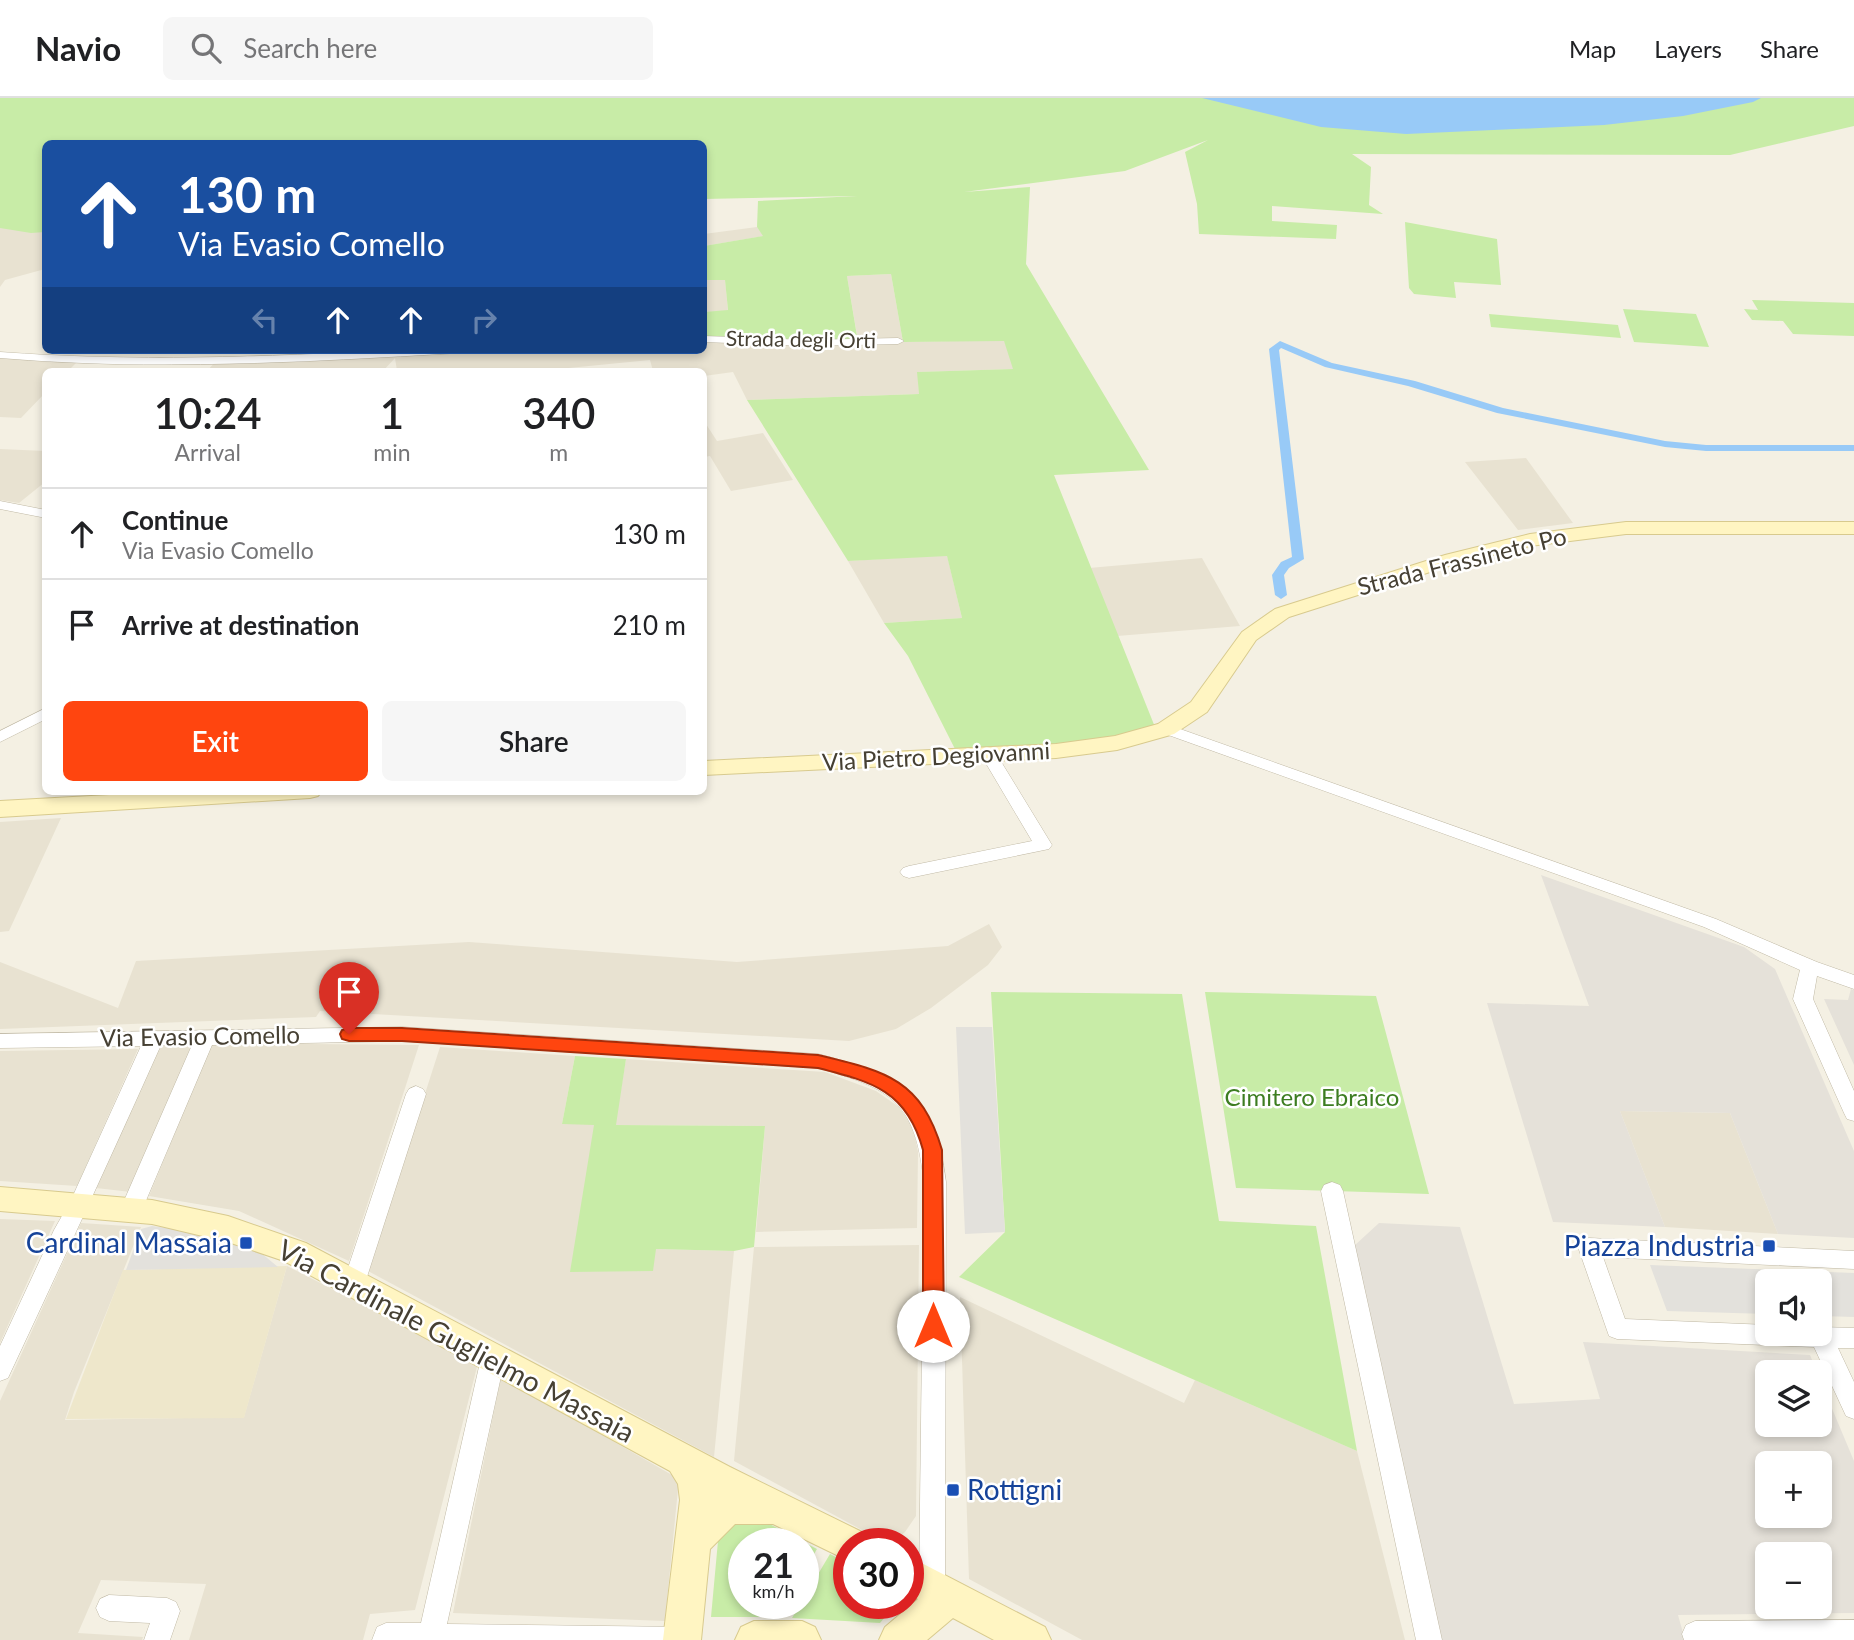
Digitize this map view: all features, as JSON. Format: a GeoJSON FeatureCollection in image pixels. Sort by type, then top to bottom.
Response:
{"type":"FeatureCollection","features":[{"type":"Feature","properties":{"kind":"street","name":"Strada degli Orti"},"geometry":{"type":"LineString","coordinates":[[707,339],[807,343],[898,341]]}},
{"type":"Feature","properties":{"kind":"street"},"geometry":{"type":"LineString","coordinates":[[0,355],[74,361],[194,362],[370,354]]}},
{"type":"Feature","properties":{"kind":"street"},"geometry":{"type":"LineString","coordinates":[[0,505],[42,512]]}},
{"type":"Feature","properties":{"kind":"street","name":"Strada Frassineto Po"},"geometry":{"type":"LineString","coordinates":[[1166,729],[1199,707],[1244,642],[1265,623],[1309,604],[1445,561],[1530,540],[1626,528],[1854,528]]}},
{"type":"Feature","properties":{"kind":"street"},"geometry":{"type":"LineString","coordinates":[[0,737],[42,715]]}},
{"type":"Feature","properties":{"kind":"street"},"geometry":{"type":"LineString","coordinates":[[1166,729],[1710,923],[1810,967],[1854,982]]}},
{"type":"Feature","properties":{"kind":"street","name":"Via Pietro Degiovanni"},"geometry":{"type":"LineString","coordinates":[[707,768],[1091,748],[1166,729]]}},
{"type":"Feature","properties":{"kind":"street"},"geometry":{"type":"LineString","coordinates":[[909,872],[1044,845],[989,755]]}},
{"type":"Feature","properties":{"kind":"street"},"geometry":{"type":"LineString","coordinates":[[0,809],[241,795]]}},
{"type":"Feature","properties":{"kind":"street"},"geometry":{"type":"LineString","coordinates":[[1810,967],[1803,999],[1854,1113]]}},
{"type":"Feature","properties":{"kind":"street","name":"Via Evasio Comello"},"geometry":{"type":"LineString","coordinates":[[0,1041],[402,1034],[818,1061],[860,1072],[886,1084],[911,1102],[925,1124],[933,1150],[935,1195],[930,1586]]}},
{"type":"Feature","properties":{"kind":"street"},"geometry":{"type":"LineString","coordinates":[[131,1210],[206,1037]]}},
{"type":"Feature","properties":{"kind":"street"},"geometry":{"type":"LineString","coordinates":[[0,1371],[155,1038]]}},
{"type":"Feature","properties":{"kind":"street"},"geometry":{"type":"LineString","coordinates":[[354,1283],[416,1094]]}},
{"type":"Feature","properties":{"kind":"street"},"geometry":{"type":"LineString","coordinates":[[1332,1191],[1429,1640]]}},
{"type":"Feature","properties":{"kind":"street","name":"Via Cardinale Guglielmo Massaia"},"geometry":{"type":"LineString","coordinates":[[0,1199],[160,1213],[228,1229],[303,1255],[682,1460],[833,1536]]}},
{"type":"Feature","properties":{"kind":"street"},"geometry":{"type":"LineString","coordinates":[[1755,1335],[1617,1329],[1589,1247],[1854,1260]]}},
{"type":"Feature","properties":{"kind":"street"},"geometry":{"type":"LineString","coordinates":[[1832,1338],[1854,1338]]}},
{"type":"Feature","properties":{"kind":"street"},"geometry":{"type":"LineString","coordinates":[[1826,1346],[1854,1408]]}},
{"type":"Feature","properties":{"kind":"street"},"geometry":{"type":"LineString","coordinates":[[431,1636],[493,1358]]}},
{"type":"Feature","properties":{"kind":"street"},"geometry":{"type":"LineString","coordinates":[[385,1640],[386,1636],[431,1636],[682,1640],[694,1541],[695,1479],[682,1460]]}},
{"type":"Feature","properties":{"kind":"street"},"geometry":{"type":"LineString","coordinates":[[694,1541],[706,1523],[720,1511],[741,1505],[790,1514]]}},
{"type":"Feature","properties":{"kind":"street"},"geometry":{"type":"LineString","coordinates":[[898,1640],[930,1586],[1032,1640]]}},
{"type":"Feature","properties":{"kind":"street"},"geometry":{"type":"LineString","coordinates":[[109,1608],[167,1611],[157,1640]]}},
{"type":"Feature","properties":{"kind":"street"},"geometry":{"type":"LineString","coordinates":[[1695,1634],[1854,1633]]}},
{"type":"Feature","properties":{"kind":"street"},"geometry":{"type":"LineString","coordinates":[[756,1639],[803,1640]]}},
{"type":"Feature","properties":{"kind":"shaded area"},"geometry":{"type":"Polygon","coordinates":[[[42,227],[42,270],[5,280],[0,287],[0,228],[42,227]]]}},
{"type":"Feature","properties":{"kind":"shaded area"},"geometry":{"type":"Polygon","coordinates":[[[757,227],[764,236],[707,246],[707,234],[757,227]]]}},
{"type":"Feature","properties":{"kind":"shaded area"},"geometry":{"type":"Polygon","coordinates":[[[891,274],[903,342],[1004,340],[1014,369],[918,372],[919,394],[747,400],[733,372],[707,376],[707,368],[652,368],[650,360],[569,368],[397,368],[395,358],[386,368],[210,368],[217,360],[383,354],[707,354],[707,339],[858,341],[847,276],[891,274]]]}},
{"type":"Feature","properties":{"kind":"shaded area"},"geometry":{"type":"Polygon","coordinates":[[[725,279],[728,311],[707,312],[707,280],[725,279]]]}},
{"type":"Feature","properties":{"kind":"shaded area"},"geometry":{"type":"Polygon","coordinates":[[[0,357],[76,363],[71,368],[42,368],[42,396],[21,418],[0,417],[0,357]]]}},
{"type":"Feature","properties":{"kind":"shaded area"},"geometry":{"type":"Polygon","coordinates":[[[707,426],[717,441],[763,433],[793,480],[731,491],[710,456],[707,456],[707,426]]]}},
{"type":"Feature","properties":{"kind":"shaded area"},"geometry":{"type":"Polygon","coordinates":[[[0,449],[42,451],[42,484],[19,503],[0,500],[0,449]]]}},
{"type":"Feature","properties":{"kind":"shaded area"},"geometry":{"type":"Polygon","coordinates":[[[1526,458],[1573,523],[1518,530],[1465,462],[1526,458]]]}},
{"type":"Feature","properties":{"kind":"shaded area"},"geometry":{"type":"Polygon","coordinates":[[[947,555],[962,618],[884,623],[848,561],[947,555]]]}},
{"type":"Feature","properties":{"kind":"shaded area"},"geometry":{"type":"Polygon","coordinates":[[[1202,558],[1240,626],[1117,636],[1089,568],[1202,558]]]}},
{"type":"Feature","properties":{"kind":"shaded area"},"geometry":{"type":"Polygon","coordinates":[[[61,818],[9,931],[0,932],[0,822],[61,818]]]}},
{"type":"Feature","properties":{"kind":"shaded area"},"geometry":{"type":"Polygon","coordinates":[[[1541,875],[1744,947],[1775,969],[1854,1151],[1854,1238],[1778,1234],[1730,1113],[1620,1111],[1665,1227],[1553,1222],[1487,1003],[1589,1006],[1541,875]]]}},
{"type":"Feature","properties":{"kind":"shaded area"},"geometry":{"type":"Polygon","coordinates":[[[989,924],[1002,947],[988,965],[931,1008],[896,1029],[849,1041],[320,1011],[316,1017],[0,1029],[0,962],[118,1008],[136,961],[469,942],[737,962],[948,946],[989,924]]]}},
{"type":"Feature","properties":{"kind":"shaded area"},"geometry":{"type":"Polygon","coordinates":[[[1851,989],[1854,990],[1854,1065],[1824,999],[1848,1000],[1851,989]]]}},
{"type":"Feature","properties":{"kind":"shaded area"},"geometry":{"type":"Polygon","coordinates":[[[956,1027],[992,1027],[1005,1232],[965,1234],[956,1027]]]}},
{"type":"Feature","properties":{"kind":"shaded area"},"geometry":{"type":"Polygon","coordinates":[[[212,1043],[419,1045],[349,1261],[239,1211],[149,1196],[212,1043]]]}},
{"type":"Feature","properties":{"kind":"shaded area"},"geometry":{"type":"Polygon","coordinates":[[[160,1045],[194,1045],[131,1192],[96,1188],[160,1045]]]}},
{"type":"Feature","properties":{"kind":"shaded area"},"geometry":{"type":"Polygon","coordinates":[[[440,1047],[575,1056],[562,1124],[594,1124],[656,1249],[734,1251],[714,1457],[368,1271],[440,1047]]]}},
{"type":"Feature","properties":{"kind":"shaded area"},"geometry":{"type":"Polygon","coordinates":[[[138,1049],[77,1186],[0,1181],[0,1051],[138,1049]]]}},
{"type":"Feature","properties":{"kind":"shaded area"},"geometry":{"type":"Polygon","coordinates":[[[626,1059],[825,1072],[876,1091],[899,1107],[913,1127],[918,1152],[917,1228],[756,1232],[765,1126],[615,1125],[626,1059]]]}},
{"type":"Feature","properties":{"kind":"shaded area"},"geometry":{"type":"Polygon","coordinates":[[[1620,1111],[1730,1113],[1778,1234],[1665,1227],[1620,1111]]]}},
{"type":"Feature","properties":{"kind":"shaded area"},"geometry":{"type":"Polygon","coordinates":[[[0,1219],[55,1221],[0,1343],[0,1219]]]}},
{"type":"Feature","properties":{"kind":"shaded area"},"geometry":{"type":"Polygon","coordinates":[[[81,1223],[141,1227],[65,1420],[244,1417],[287,1266],[478,1363],[415,1610],[370,1614],[363,1640],[189,1640],[206,1584],[101,1580],[78,1633],[143,1637],[142,1640],[0,1640],[0,1401],[81,1223]]]}},
{"type":"Feature","properties":{"kind":"shaded area"},"geometry":{"type":"Polygon","coordinates":[[[1379,1223],[1460,1227],[1514,1404],[1600,1399],[1583,1342],[1810,1355],[1812,1360],[1755,1360],[1755,1437],[1832,1437],[1832,1409],[1854,1461],[1854,1613],[1832,1613],[1832,1542],[1755,1542],[1755,1614],[1678,1615],[1685,1640],[1442,1640],[1354,1246],[1379,1223]]]}},
{"type":"Feature","properties":{"kind":"shaded area"},"geometry":{"type":"Polygon","coordinates":[[[152,1226],[224,1236],[255,1248],[278,1267],[126,1270],[141,1229],[152,1226]]]}},
{"type":"Feature","properties":{"kind":"shaded area"},"geometry":{"type":"Polygon","coordinates":[[[919,1245],[916,1516],[908,1528],[858,1528],[734,1461],[754,1247],[919,1245]]]}},
{"type":"Feature","properties":{"kind":"shaded area"},"geometry":{"type":"Polygon","coordinates":[[[1650,1265],[1755,1269],[1755,1314],[1667,1311],[1650,1265]]]}},
{"type":"Feature","properties":{"kind":"shaded area"},"geometry":{"type":"Polygon","coordinates":[[[287,1266],[244,1418],[66,1419],[123,1270],[287,1266]]]}},
{"type":"Feature","properties":{"kind":"shaded area"},"geometry":{"type":"Polygon","coordinates":[[[1832,1272],[1854,1273],[1854,1317],[1832,1316],[1832,1272]]]}},
{"type":"Feature","properties":{"kind":"shaded area"},"geometry":{"type":"Polygon","coordinates":[[[960,1297],[1184,1403],[1195,1380],[1357,1451],[1405,1640],[1082,1640],[969,1579],[960,1297]]]}},
{"type":"Feature","properties":{"kind":"shaded area"},"geometry":{"type":"Polygon","coordinates":[[[501,1377],[679,1479],[665,1621],[453,1613],[501,1377]]]}},
{"type":"Feature","properties":{"kind":"green space"},"geometry":{"type":"Polygon","coordinates":[[[0,98],[1854,98],[1854,126],[1730,155],[1352,154],[1371,167],[1369,205],[1383,214],[1272,206],[1272,221],[1337,225],[1336,239],[1199,234],[1197,204],[1185,152],[1208,140],[1125,171],[964,192],[1030,187],[1026,264],[1149,470],[1054,475],[1155,727],[1090,743],[956,751],[908,656],[884,623],[962,618],[947,556],[848,561],[747,400],[919,394],[917,372],[1013,369],[1004,341],[903,342],[891,274],[847,276],[858,342],[707,339],[707,312],[728,310],[725,280],[707,280],[707,245],[763,236],[757,227],[758,201],[857,196],[707,199],[707,140],[42,140],[42,232],[0,228],[0,98]]]}},
{"type":"Feature","properties":{"kind":"green space"},"geometry":{"type":"Polygon","coordinates":[[[1405,222],[1497,239],[1501,285],[1454,282],[1456,298],[1414,294],[1409,288],[1405,222]]]}},
{"type":"Feature","properties":{"kind":"green space"},"geometry":{"type":"Polygon","coordinates":[[[1752,300],[1854,303],[1854,336],[1793,334],[1783,321],[1752,320],[1744,309],[1758,310],[1752,300]]]}},
{"type":"Feature","properties":{"kind":"green space"},"geometry":{"type":"Polygon","coordinates":[[[1623,309],[1696,314],[1709,347],[1634,342],[1623,309]]]}},
{"type":"Feature","properties":{"kind":"green space"},"geometry":{"type":"Polygon","coordinates":[[[1489,314],[1618,325],[1621,338],[1491,327],[1489,314]]]}},
{"type":"Feature","properties":{"kind":"green space"},"geometry":{"type":"Polygon","coordinates":[[[991,992],[1182,994],[1219,1221],[1316,1226],[1357,1451],[959,1277],[1005,1232],[991,992]]]}},
{"type":"Feature","properties":{"kind":"green space","name":"Cimitero Ebraico"},"geometry":{"type":"Polygon","coordinates":[[[1205,992],[1376,996],[1429,1194],[1236,1188],[1205,992]]]}},
{"type":"Feature","properties":{"kind":"green space"},"geometry":{"type":"Polygon","coordinates":[[[575,1056],[626,1059],[616,1125],[765,1126],[754,1247],[734,1251],[656,1249],[653,1271],[570,1272],[594,1125],[562,1124],[575,1056]]]}},
{"type":"Feature","properties":{"kind":"green space"},"geometry":{"type":"Polygon","coordinates":[[[749,1520],[764,1521],[777,1528],[729,1528],[733,1524],[749,1520]]]}},
{"type":"Feature","properties":{"kind":"green space"},"geometry":{"type":"Polygon","coordinates":[[[728,1530],[728,1617],[711,1617],[718,1541],[728,1530]]]}},
{"type":"Feature","properties":{"kind":"green space"},"geometry":{"type":"Polygon","coordinates":[[[830,1554],[833,1556],[833,1619],[883,1619],[880,1623],[810,1619],[819,1619],[819,1573],[830,1554]]]}},
{"type":"Feature","properties":{"kind":"water"},"geometry":{"type":"Polygon","coordinates":[[[1202,98],[1761,98],[1683,116],[1604,125],[1406,134],[1321,127],[1202,98]]]}},
{"type":"Feature","properties":{"kind":"waterway"},"geometry":{"type":"LineString","coordinates":[[1281,595],[1278,575],[1285,565],[1298,559],[1274,349],[1280,344],[1329,365],[1411,383],[1501,411],[1665,444],[1706,448],[1854,448]]}},
{"type":"Feature","properties":{"kind":"place","name":"Cardinal Massaia"},"geometry":{"type":"Point","coordinates":[246,1243]}},
{"type":"Feature","properties":{"kind":"place","name":"Piazza Industria"},"geometry":{"type":"Point","coordinates":[1769,1246]}},
{"type":"Feature","properties":{"kind":"place","name":"Rottigni"},"geometry":{"type":"Point","coordinates":[953,1490]}},
{"type":"Feature","properties":{"kind":"route"},"geometry":{"type":"LineString","coordinates":[[349,1034],[402,1034],[818,1061],[860,1072],[886,1084],[911,1102],[925,1124],[933,1150],[933,1326]]}}]}
